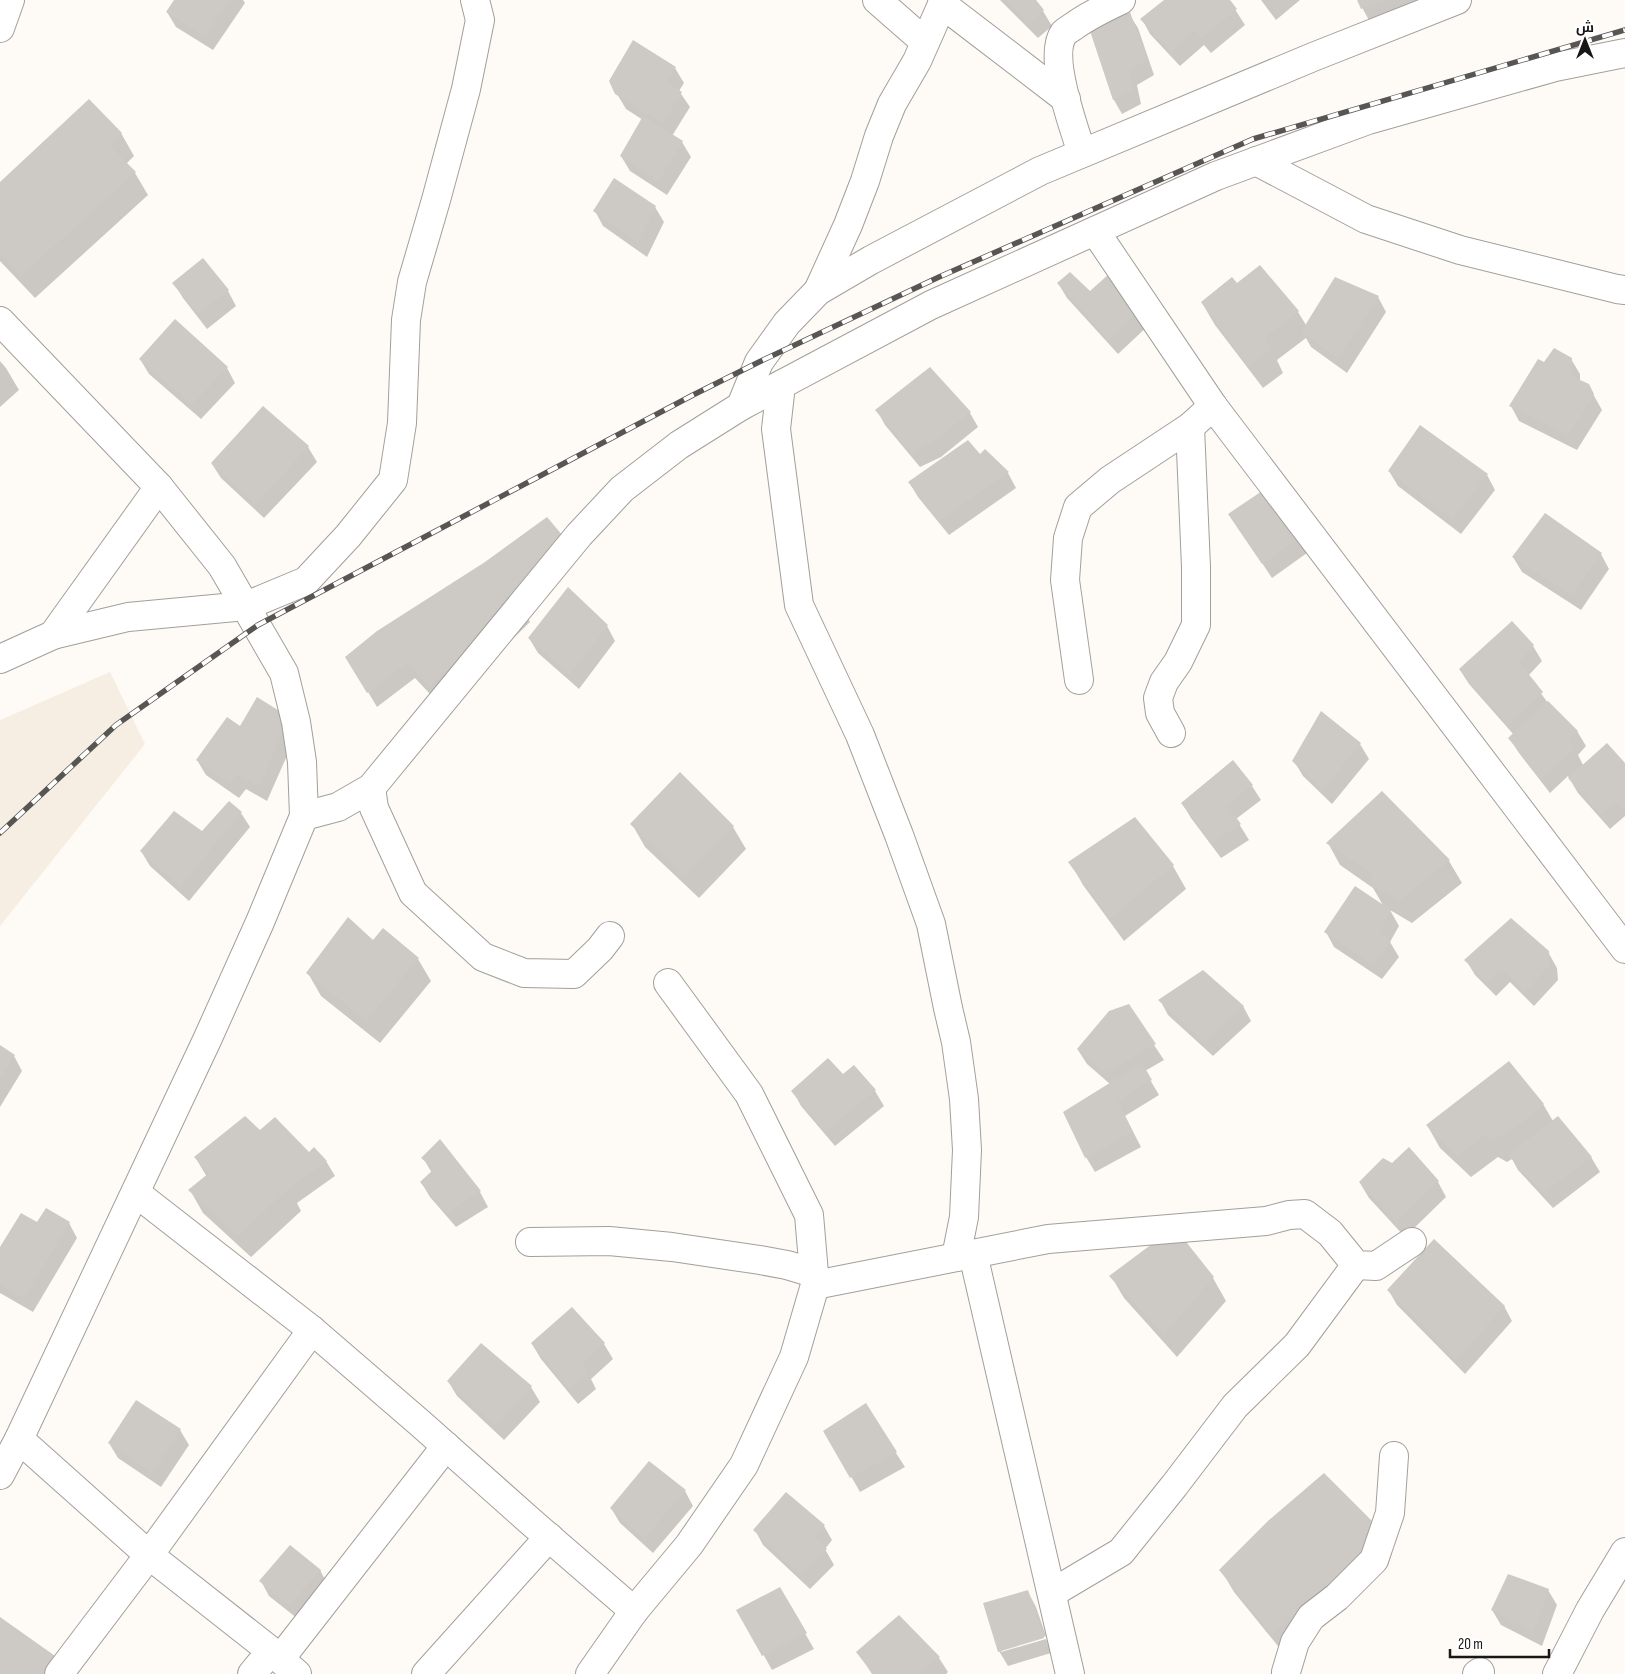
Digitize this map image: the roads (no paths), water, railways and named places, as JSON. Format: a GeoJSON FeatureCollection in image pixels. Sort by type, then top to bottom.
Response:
{"type":"FeatureCollection","features":[{"type":"Feature","properties":{"kind":"street"},"geometry":{"type":"LineString","coordinates":[[0,28],[10,0]]}},
{"type":"Feature","properties":{"kind":"street"},"geometry":{"type":"LineString","coordinates":[[0,659],[53,635],[128,617],[246,606],[306,581],[348,536],[392,480],[402,423],[406,320],[412,282],[466,89],[480,20],[475,0]]}},
{"type":"Feature","properties":{"kind":"street"},"geometry":{"type":"LineString","coordinates":[[877,0],[925,42]]}},
{"type":"Feature","properties":{"kind":"street"},"geometry":{"type":"LineString","coordinates":[[1082,153],[1066,99],[1058,59],[1060,46],[1064,33],[1092,13],[1121,0]]}},
{"type":"Feature","properties":{"kind":"street"},"geometry":{"type":"LineString","coordinates":[[741,406],[759,362],[787,323],[818,291],[871,260],[1040,171],[1313,57],[1457,0]]}},
{"type":"Feature","properties":{"kind":"street"},"geometry":{"type":"LineString","coordinates":[[818,291],[865,181],[879,136],[892,104],[917,61],[943,2],[1066,99]]}},
{"type":"Feature","properties":{"kind":"street"},"geometry":{"type":"LineString","coordinates":[[304,816],[338,807],[371,788],[579,535],[622,489],[678,445],[741,406],[931,305],[1216,176],[1368,120],[1555,67],[1625,54]]}},
{"type":"Feature","properties":{"kind":"street"},"geometry":{"type":"LineString","coordinates":[[1256,161],[1366,219],[1460,250],[1625,290]]}},
{"type":"Feature","properties":{"kind":"street"},"geometry":{"type":"LineString","coordinates":[[1095,231],[1213,406],[1625,949]]}},
{"type":"Feature","properties":{"kind":"street"},"geometry":{"type":"LineString","coordinates":[[0,321],[159,487],[222,566],[284,673],[296,722],[302,762],[304,816],[252,940],[136,1193],[0,1476]]}},
{"type":"Feature","properties":{"kind":"street"},"geometry":{"type":"LineString","coordinates":[[781,384],[776,429],[799,605],[860,735],[931,924],[956,1042],[964,1099],[967,1150],[964,1255],[1052,1593],[1070,1674]]}},
{"type":"Feature","properties":{"kind":"street"},"geometry":{"type":"LineString","coordinates":[[1080,680],[1065,580],[1068,538],[1078,507],[1110,480],[1190,427],[1213,406]]}},
{"type":"Feature","properties":{"kind":"street"},"geometry":{"type":"LineString","coordinates":[[1171,733],[1160,713],[1158,698],[1164,682],[1178,662],[1196,626],[1196,568],[1190,427]]}},
{"type":"Feature","properties":{"kind":"street"},"geometry":{"type":"LineString","coordinates":[[53,635],[159,487]]}},
{"type":"Feature","properties":{"kind":"street"},"geometry":{"type":"LineString","coordinates":[[371,788],[374,808],[413,893],[483,957],[524,973],[574,974],[600,949],[610,936]]}},
{"type":"Feature","properties":{"kind":"street"},"geometry":{"type":"LineString","coordinates":[[590,1674],[634,1611],[690,1545],[744,1465],[794,1357],[815,1279],[809,1215],[749,1094],[668,983]]}},
{"type":"Feature","properties":{"kind":"street"},"geometry":{"type":"LineString","coordinates":[[136,1193],[312,1330],[634,1611]]}},
{"type":"Feature","properties":{"kind":"street"},"geometry":{"type":"LineString","coordinates":[[530,1242],[609,1241],[672,1247],[787,1265],[815,1279],[964,1255],[1048,1239],[1266,1221],[1289,1215],[1305,1214],[1330,1233],[1356,1265],[1376,1266],[1412,1242]]}},
{"type":"Feature","properties":{"kind":"street"},"geometry":{"type":"LineString","coordinates":[[1052,1593],[1121,1552],[1235,1406],[1297,1345],[1356,1265]]}},
{"type":"Feature","properties":{"kind":"street"},"geometry":{"type":"LineString","coordinates":[[59,1674],[149,1556],[312,1330]]}},
{"type":"Feature","properties":{"kind":"street"},"geometry":{"type":"LineString","coordinates":[[19,1439],[149,1556],[283,1661]]}},
{"type":"Feature","properties":{"kind":"street"},"geometry":{"type":"LineString","coordinates":[[252,1674],[283,1661],[446,1446]]}},
{"type":"Feature","properties":{"kind":"street"},"geometry":{"type":"LineString","coordinates":[[1291,1673],[1295,1642],[1312,1617],[1337,1597],[1374,1560],[1390,1513],[1394,1456]]}},
{"type":"Feature","properties":{"kind":"street"},"geometry":{"type":"LineString","coordinates":[[426,1674],[549,1537]]}},
{"type":"Feature","properties":{"kind":"street"},"geometry":{"type":"LineString","coordinates":[[1557,1674],[1590,1610],[1625,1552]]}},
{"type":"Feature","properties":{"kind":"railway"},"geometry":{"type":"LineString","coordinates":[[0,833],[116,725],[258,625],[759,362],[939,277],[1253,139],[1625,30]]}}]}
